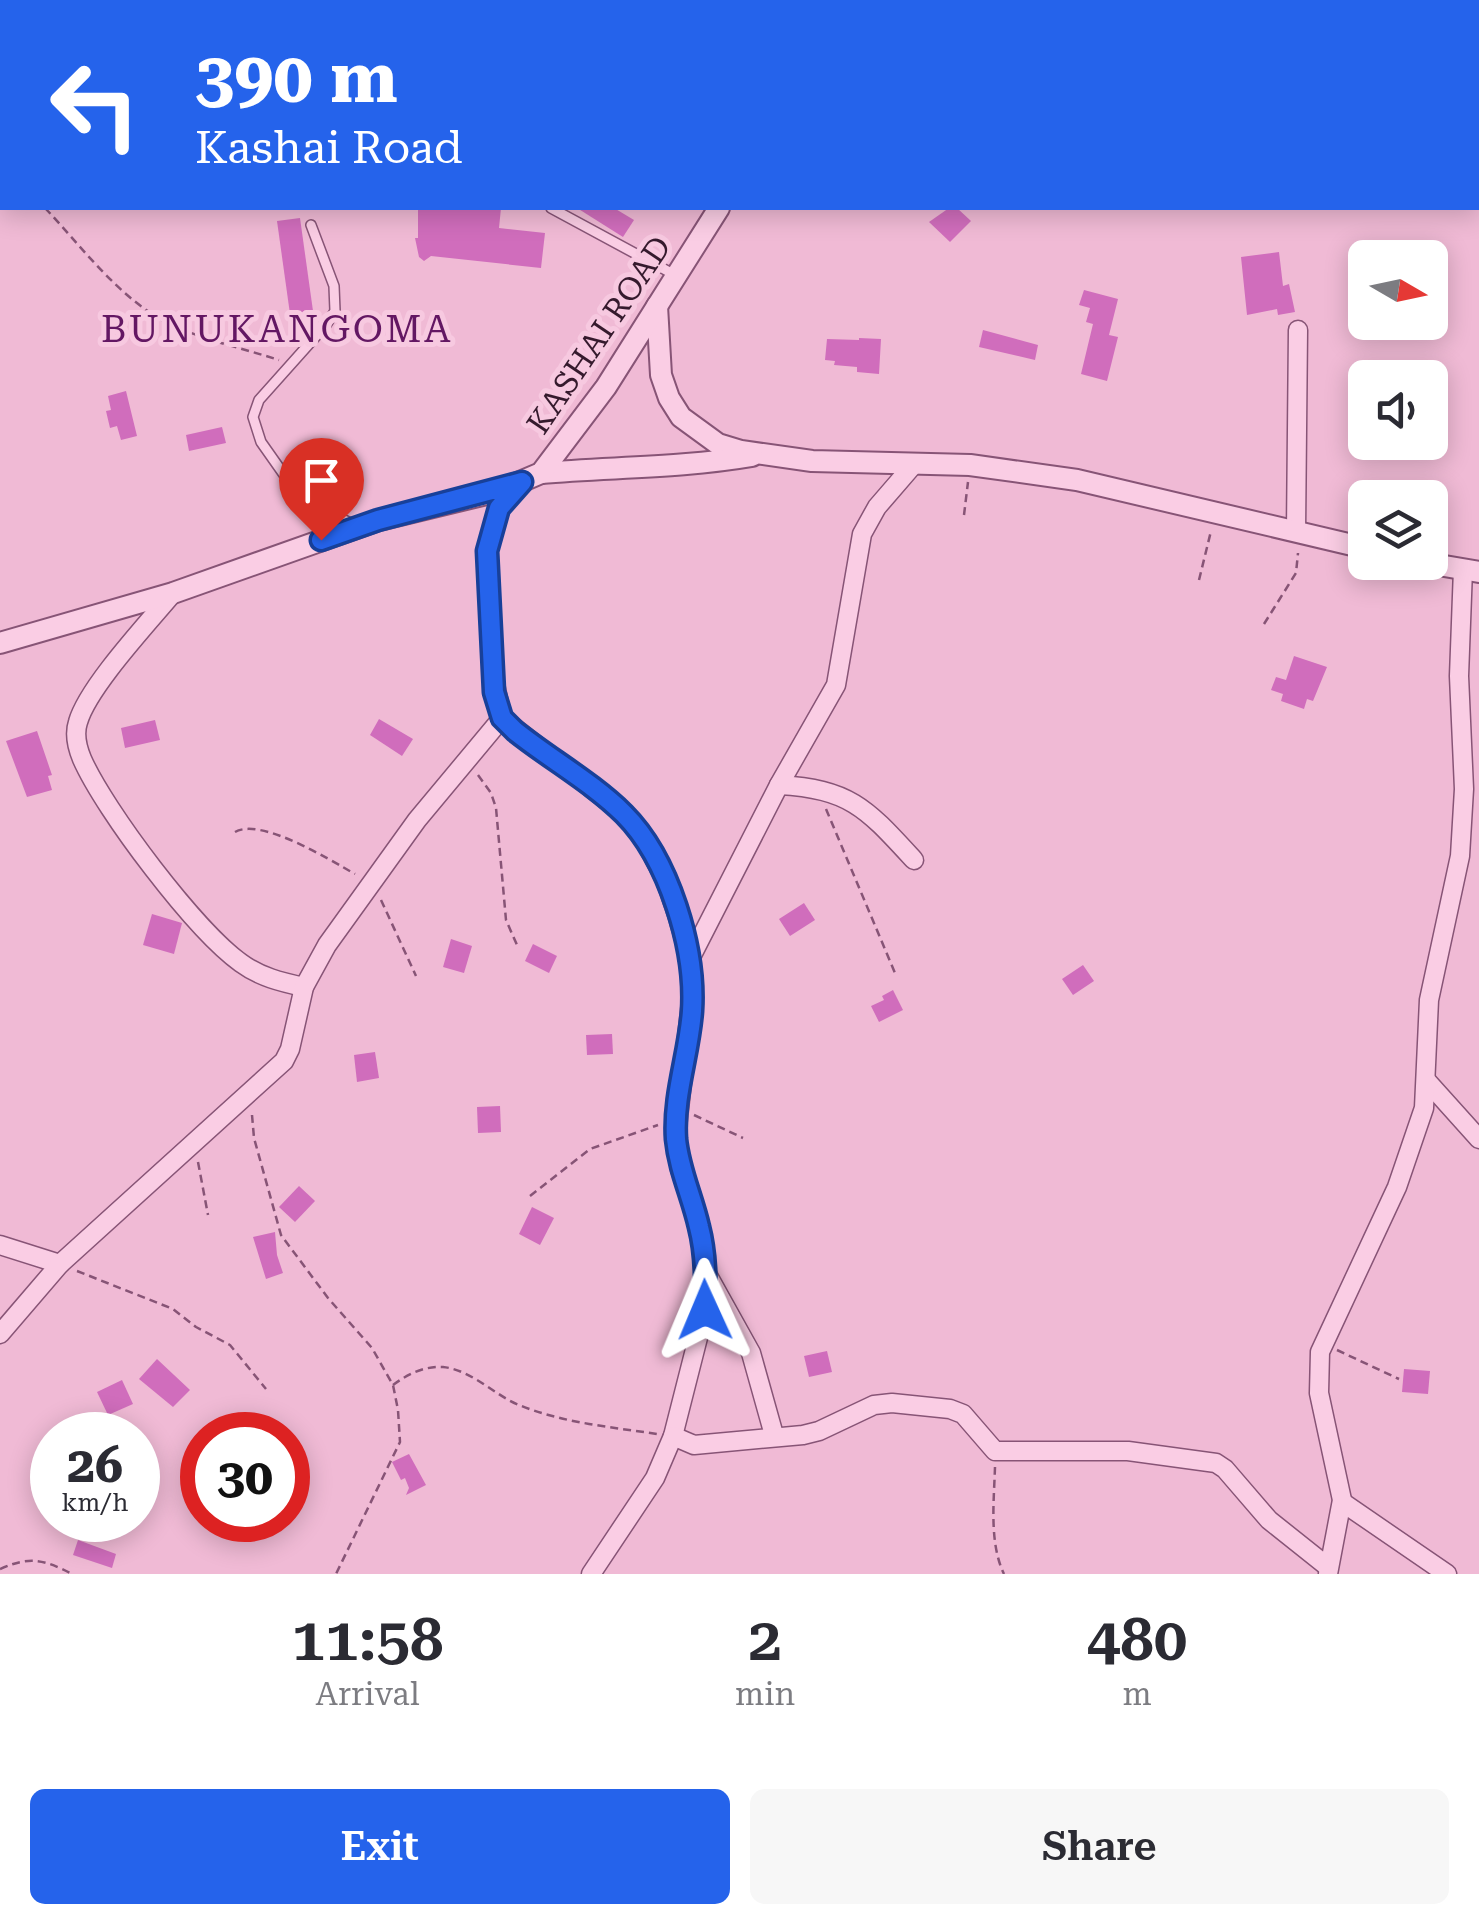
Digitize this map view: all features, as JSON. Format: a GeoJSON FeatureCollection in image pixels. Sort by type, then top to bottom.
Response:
{"type":"FeatureCollection","features":[{"type":"Feature","properties":{"kind":"street","name":"KASHAI ROAD"},"geometry":{"type":"LineString","coordinates":[[531,478],[606,387],[719,210]]}},
{"type":"Feature","properties":{"kind":"street"},"geometry":{"type":"LineString","coordinates":[[657,306],[661,375],[669,398],[680,417],[718,444],[812,461],[970,465],[1077,480],[1348,544]]}},
{"type":"Feature","properties":{"kind":"street"},"geometry":{"type":"LineString","coordinates":[[1296,531],[1298,330]]}},
{"type":"Feature","properties":{"kind":"street"},"geometry":{"type":"LineString","coordinates":[[0,644],[173,593],[358,527],[531,478],[608,467],[694,466],[763,455]]}},
{"type":"Feature","properties":{"kind":"street"},"geometry":{"type":"LineString","coordinates":[[690,959],[779,784],[836,685],[862,534],[877,507],[915,464]]}},
{"type":"Feature","properties":{"kind":"street"},"geometry":{"type":"LineString","coordinates":[[531,478],[499,508],[487,551],[494,692],[502,718],[624,814],[666,879],[690,959],[692,1012],[677,1110],[680,1169],[700,1228],[706,1274],[705,1310],[673,1436],[655,1478],[591,1574]]}},
{"type":"Feature","properties":{"kind":"street"},"geometry":{"type":"LineString","coordinates":[[673,1436],[694,1445],[819,1431],[874,1404],[950,1408],[963,1414],[995,1451],[1128,1451],[1216,1463],[1269,1520],[1328,1570],[1342,1502],[1318,1392],[1322,1343],[1398,1188],[1424,1108],[1428,1000],[1460,856],[1464,788],[1459,676],[1471,570]]}},
{"type":"Feature","properties":{"kind":"street"},"geometry":{"type":"LineString","coordinates":[[173,593],[125,650],[78,721],[76,742],[82,760],[142,852],[214,940],[240,963],[269,980],[304,987]]}},
{"type":"Feature","properties":{"kind":"street"},"geometry":{"type":"LineString","coordinates":[[0,1334],[60,1264],[272,1075],[290,1049],[304,987],[326,945],[417,820],[502,718]]}},
{"type":"Feature","properties":{"kind":"street"},"geometry":{"type":"LineString","coordinates":[[779,784],[817,787],[853,802],[914,860]]}},
{"type":"Feature","properties":{"kind":"street"},"geometry":{"type":"LineString","coordinates":[[1426,1080],[1479,1139]]}},
{"type":"Feature","properties":{"kind":"street"},"geometry":{"type":"LineString","coordinates":[[0,1245],[60,1264]]}},
{"type":"Feature","properties":{"kind":"street"},"geometry":{"type":"LineString","coordinates":[[706,1274],[751,1353],[774,1436]]}},
{"type":"Feature","properties":{"kind":"street"},"geometry":{"type":"LineString","coordinates":[[1342,1502],[1447,1574]]}},
{"type":"Feature","properties":{"kind":"lane"},"geometry":{"type":"LineString","coordinates":[[566,210],[677,276]]}},
{"type":"Feature","properties":{"kind":"lane"},"geometry":{"type":"LineString","coordinates":[[311,226],[334,286],[334,310],[326,325],[258,400],[254,416],[261,442],[292,486],[314,506],[358,527]]}},
{"type":"Feature","properties":{"kind":"path"},"geometry":{"type":"LineString","coordinates":[[47,210],[108,278],[174,326],[290,364]]}},
{"type":"Feature","properties":{"kind":"path"},"geometry":{"type":"LineString","coordinates":[[964,515],[970,465]]}},
{"type":"Feature","properties":{"kind":"path"},"geometry":{"type":"LineString","coordinates":[[1199,580],[1214,514]]}},
{"type":"Feature","properties":{"kind":"path"},"geometry":{"type":"LineString","coordinates":[[1264,624],[1296,572],[1296,531]]}},
{"type":"Feature","properties":{"kind":"path"},"geometry":{"type":"LineString","coordinates":[[468,762],[492,793],[496,808],[506,920],[517,946]]}},
{"type":"Feature","properties":{"kind":"path"},"geometry":{"type":"LineString","coordinates":[[817,787],[895,973]]}},
{"type":"Feature","properties":{"kind":"path"},"geometry":{"type":"LineString","coordinates":[[235,832],[252,826],[310,850],[372,884],[416,976]]}},
{"type":"Feature","properties":{"kind":"path"},"geometry":{"type":"LineString","coordinates":[[250,1093],[254,1138],[281,1235],[372,1348],[393,1385],[400,1442],[336,1574]]}},
{"type":"Feature","properties":{"kind":"path"},"geometry":{"type":"LineString","coordinates":[[530,1196],[590,1149],[677,1110],[743,1138]]}},
{"type":"Feature","properties":{"kind":"path"},"geometry":{"type":"LineString","coordinates":[[195,1143],[208,1215]]}},
{"type":"Feature","properties":{"kind":"path"},"geometry":{"type":"LineString","coordinates":[[60,1264],[173,1310],[230,1345],[266,1390]]}},
{"type":"Feature","properties":{"kind":"path"},"geometry":{"type":"LineString","coordinates":[[1322,1343],[1399,1379]]}},
{"type":"Feature","properties":{"kind":"path"},"geometry":{"type":"LineString","coordinates":[[393,1385],[426,1368],[443,1367],[457,1370],[516,1404],[545,1414],[673,1436]]}},
{"type":"Feature","properties":{"kind":"path"},"geometry":{"type":"LineString","coordinates":[[995,1451],[994,1516],[997,1552],[1004,1574]]}},
{"type":"Feature","properties":{"kind":"path"},"geometry":{"type":"LineString","coordinates":[[0,1569],[21,1560],[44,1561],[72,1574]]}},
{"type":"Feature","properties":{"kind":"building"},"geometry":{"type":"Polygon","coordinates":[[[418,210],[501,210],[499,228],[545,233],[541,268],[431,256],[424,261],[419,257],[418,210]]]}},
{"type":"Feature","properties":{"kind":"building"},"geometry":{"type":"Polygon","coordinates":[[[580,210],[617,210],[634,220],[623,237],[580,210]]]}},
{"type":"Feature","properties":{"kind":"building"},"geometry":{"type":"Polygon","coordinates":[[[946,210],[959,210],[971,221],[950,242],[929,222],[946,210]]]}},
{"type":"Feature","properties":{"kind":"building"},"geometry":{"type":"Polygon","coordinates":[[[300,218],[313,311],[290,314],[277,221],[300,218]]]}},
{"type":"Feature","properties":{"kind":"building"},"geometry":{"type":"Polygon","coordinates":[[[1279,252],[1283,286],[1289,284],[1295,312],[1278,315],[1277,309],[1247,315],[1241,257],[1279,252]]]}},
{"type":"Feature","properties":{"kind":"building"},"geometry":{"type":"Polygon","coordinates":[[[1084,290],[1118,299],[1109,335],[1118,337],[1107,381],[1081,374],[1093,324],[1086,322],[1090,308],[1079,305],[1084,290]]]}},
{"type":"Feature","properties":{"kind":"building"},"geometry":{"type":"Polygon","coordinates":[[[983,330],[1038,345],[1035,360],[979,347],[983,330]]]}},
{"type":"Feature","properties":{"kind":"building"},"geometry":{"type":"Polygon","coordinates":[[[827,339],[881,339],[879,374],[857,372],[857,367],[825,360],[827,339]]]}},
{"type":"Feature","properties":{"kind":"building"},"geometry":{"type":"Polygon","coordinates":[[[126,391],[137,436],[121,440],[117,426],[110,428],[106,411],[111,410],[108,396],[126,391]]]}},
{"type":"Feature","properties":{"kind":"building"},"geometry":{"type":"Polygon","coordinates":[[[222,427],[226,443],[189,451],[186,435],[222,427]]]}},
{"type":"Feature","properties":{"kind":"building"},"geometry":{"type":"Polygon","coordinates":[[[1294,656],[1327,667],[1313,701],[1307,699],[1304,709],[1281,701],[1283,694],[1271,690],[1276,677],[1286,680],[1294,656]]]}},
{"type":"Feature","properties":{"kind":"building"},"geometry":{"type":"Polygon","coordinates":[[[379,719],[413,739],[402,756],[370,735],[379,719]]]}},
{"type":"Feature","properties":{"kind":"building"},"geometry":{"type":"Polygon","coordinates":[[[155,720],[160,740],[125,748],[121,728],[155,720]]]}},
{"type":"Feature","properties":{"kind":"building"},"geometry":{"type":"Polygon","coordinates":[[[37,731],[52,775],[48,776],[52,790],[27,797],[6,741],[37,731]]]}},
{"type":"Feature","properties":{"kind":"building"},"geometry":{"type":"Polygon","coordinates":[[[804,903],[815,920],[790,936],[779,919],[804,903]]]}},
{"type":"Feature","properties":{"kind":"building"},"geometry":{"type":"Polygon","coordinates":[[[152,914],[182,923],[174,954],[143,945],[152,914]]]}},
{"type":"Feature","properties":{"kind":"building"},"geometry":{"type":"Polygon","coordinates":[[[451,939],[472,946],[464,973],[443,967],[451,939]]]}},
{"type":"Feature","properties":{"kind":"building"},"geometry":{"type":"Polygon","coordinates":[[[533,944],[557,956],[549,973],[525,961],[533,944]]]}},
{"type":"Feature","properties":{"kind":"building"},"geometry":{"type":"Polygon","coordinates":[[[1083,965],[1094,981],[1073,995],[1062,979],[1083,965]]]}},
{"type":"Feature","properties":{"kind":"building"},"geometry":{"type":"Polygon","coordinates":[[[893,990],[903,1010],[879,1022],[871,1006],[893,990]]]}},
{"type":"Feature","properties":{"kind":"building"},"geometry":{"type":"Polygon","coordinates":[[[612,1034],[613,1054],[587,1055],[586,1035],[612,1034]]]}},
{"type":"Feature","properties":{"kind":"building"},"geometry":{"type":"Polygon","coordinates":[[[375,1052],[379,1078],[357,1082],[354,1055],[375,1052]]]}},
{"type":"Feature","properties":{"kind":"building"},"geometry":{"type":"Polygon","coordinates":[[[500,1106],[501,1132],[478,1133],[477,1107],[500,1106]]]}},
{"type":"Feature","properties":{"kind":"building"},"geometry":{"type":"Polygon","coordinates":[[[299,1186],[315,1201],[295,1222],[279,1207],[299,1186]]]}},
{"type":"Feature","properties":{"kind":"building"},"geometry":{"type":"Polygon","coordinates":[[[532,1207],[554,1218],[540,1245],[519,1234],[532,1207]]]}},
{"type":"Feature","properties":{"kind":"building"},"geometry":{"type":"Polygon","coordinates":[[[275,1232],[283,1273],[266,1279],[253,1237],[275,1232]]]}},
{"type":"Feature","properties":{"kind":"building"},"geometry":{"type":"Polygon","coordinates":[[[827,1351],[832,1372],[809,1377],[804,1356],[827,1351]]]}},
{"type":"Feature","properties":{"kind":"building"},"geometry":{"type":"Polygon","coordinates":[[[157,1359],[190,1390],[173,1407],[139,1379],[157,1359]]]}},
{"type":"Feature","properties":{"kind":"building"},"geometry":{"type":"Polygon","coordinates":[[[1404,1369],[1430,1371],[1428,1394],[1402,1392],[1404,1369]]]}},
{"type":"Feature","properties":{"kind":"building"},"geometry":{"type":"Polygon","coordinates":[[[122,1380],[133,1404],[107,1412],[97,1392],[122,1380]]]}},
{"type":"Feature","properties":{"kind":"building"},"geometry":{"type":"Polygon","coordinates":[[[409,1454],[426,1485],[406,1495],[409,1488],[405,1478],[401,1480],[392,1462],[409,1454]]]}},
{"type":"Feature","properties":{"kind":"building"},"geometry":{"type":"Polygon","coordinates":[[[77,1542],[116,1554],[112,1568],[73,1555],[77,1542]]]}},
{"type":"Feature","properties":{"kind":"district","name":"BUNUKANGOMA"},"geometry":{"type":"Point","coordinates":[277,329]}},
{"type":"Feature","properties":{"kind":"route"},"geometry":{"type":"LineString","coordinates":[[321,540],[378,520],[522,482],[499,508],[487,551],[494,692],[502,718],[515,731],[624,814],[666,879],[678,914],[693,985],[689,1041],[678,1090],[676,1135],[680,1169],[700,1228],[706,1274],[705,1310]]}}]}
